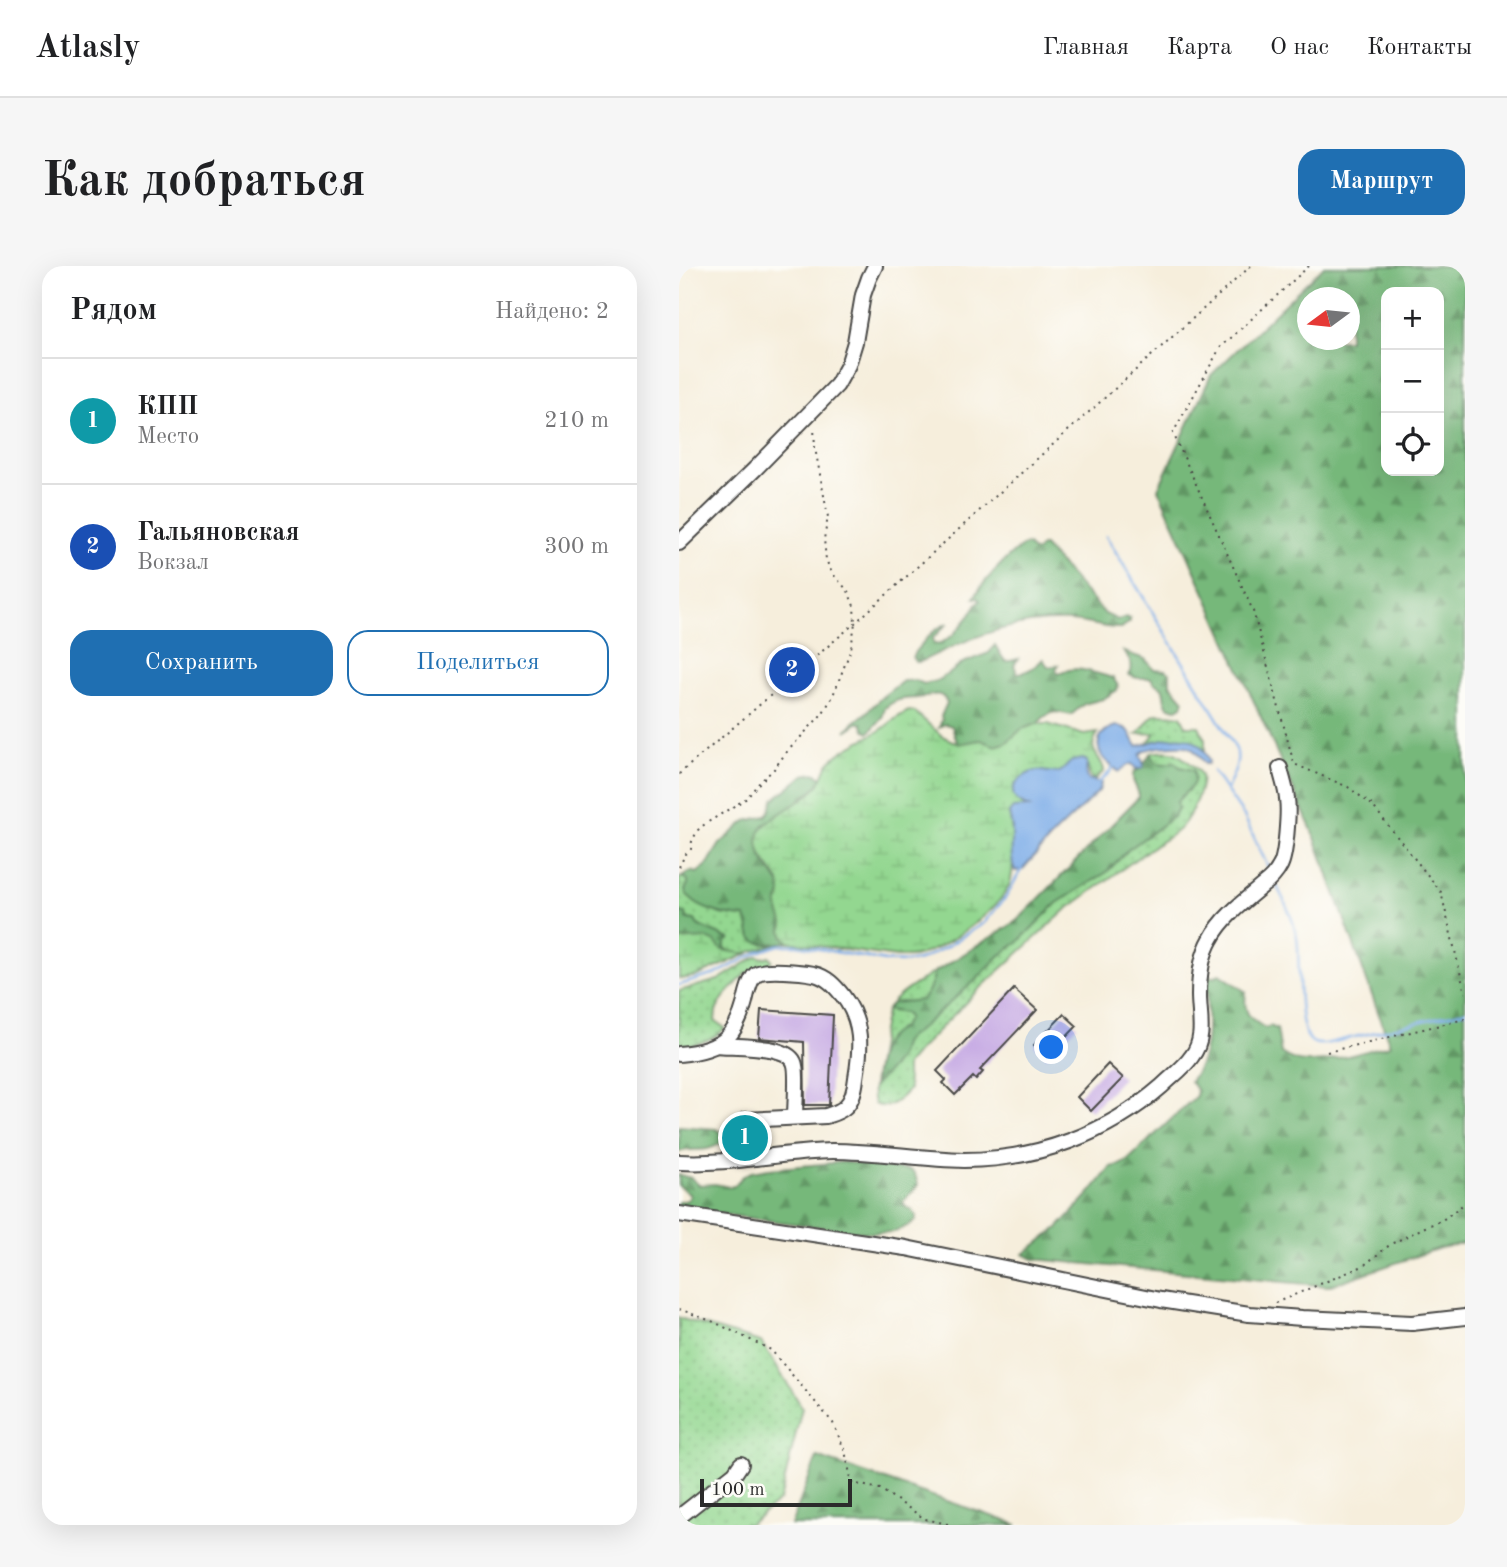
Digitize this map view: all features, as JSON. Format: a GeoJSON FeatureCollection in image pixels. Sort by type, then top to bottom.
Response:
{"type":"FeatureCollection","features":[{"type":"Feature","properties":{"kind":"lane"},"geometry":{"type":"LineString","coordinates":[[679,543],[755,470],[837,385],[848,365],[863,295],[875,266]]}},
{"type":"Feature","properties":{"kind":"lane"},"geometry":{"type":"LineString","coordinates":[[679,1162],[707,1163],[824,1152],[947,1159],[1008,1157],[1045,1149],[1083,1136],[1143,1102],[1188,1062],[1198,1046],[1201,1037],[1201,962],[1212,937],[1232,913],[1277,871],[1282,861],[1288,800],[1280,768]]}},
{"type":"Feature","properties":{"kind":"lane"},"geometry":{"type":"LineString","coordinates":[[679,1054],[716,1045],[729,1037],[743,1014],[749,984],[757,973],[764,971],[821,976],[831,982],[846,1001],[858,1023],[860,1044],[855,1091],[846,1107],[826,1116],[745,1120],[734,1136],[728,1161]]}},
{"type":"Feature","properties":{"kind":"lane"},"geometry":{"type":"LineString","coordinates":[[716,1045],[777,1050],[790,1056],[796,1065],[795,1117]]}},
{"type":"Feature","properties":{"kind":"lane"},"geometry":{"type":"LineString","coordinates":[[679,1214],[906,1248],[1147,1297],[1249,1314],[1412,1322],[1465,1317]]}},
{"type":"Feature","properties":{"kind":"lane"},"geometry":{"type":"LineString","coordinates":[[679,1517],[735,1473],[741,1464]]}},
{"type":"Feature","properties":{"kind":"path"},"geometry":{"type":"LineString","coordinates":[[679,775],[855,623],[1251,266]]}},
{"type":"Feature","properties":{"kind":"path"},"geometry":{"type":"LineString","coordinates":[[1309,266],[1220,348],[1173,433],[1253,611],[1293,764],[1348,787],[1372,805],[1441,892],[1465,993]]}},
{"type":"Feature","properties":{"kind":"path"},"geometry":{"type":"LineString","coordinates":[[679,867],[691,849],[698,830],[747,799],[823,714],[851,649],[855,623],[852,598],[832,573],[826,560],[824,538],[828,517],[815,448],[814,409]]}},
{"type":"Feature","properties":{"kind":"path"},"geometry":{"type":"LineString","coordinates":[[1327,1052],[1465,1019]]}},
{"type":"Feature","properties":{"kind":"path"},"geometry":{"type":"LineString","coordinates":[[1272,1305],[1363,1266],[1391,1244],[1441,1221],[1465,1203]]}},
{"type":"Feature","properties":{"kind":"path"},"geometry":{"type":"LineString","coordinates":[[679,1309],[714,1322],[771,1350],[833,1423],[845,1451],[852,1483],[880,1489],[925,1519],[952,1525]]}},
{"type":"Feature","properties":{"kind":"green space"},"geometry":{"type":"Polygon","coordinates":[[[1324,266],[1465,266],[1465,1243],[1440,1248],[1328,1286],[1033,1259],[1024,1254],[1059,1227],[1111,1167],[1127,1161],[1196,1096],[1197,1091],[1190,1081],[1198,1070],[1206,1044],[1207,975],[1213,977],[1220,974],[1246,992],[1245,1005],[1248,1014],[1265,1028],[1270,1026],[1277,1029],[1281,1053],[1293,1059],[1307,1062],[1326,1060],[1390,1045],[1314,835],[1158,489],[1211,375],[1297,292],[1297,350],[1360,350],[1360,287],[1302,287],[1324,266]]]}},
{"type":"Feature","properties":{"kind":"green space"},"geometry":{"type":"Polygon","coordinates":[[[1025,545],[1033,551],[1044,546],[1105,614],[1118,620],[1126,617],[1130,622],[1121,628],[1071,621],[1031,623],[993,631],[916,662],[913,659],[915,653],[927,637],[948,623],[933,638],[933,642],[941,643],[951,637],[980,601],[974,598],[983,585],[1005,561],[1025,545]]]}},
{"type":"Feature","properties":{"kind":"green space"},"geometry":{"type":"Polygon","coordinates":[[[995,645],[1006,662],[1018,659],[1014,665],[1017,673],[1031,669],[1043,659],[1048,667],[1058,665],[1058,674],[1080,670],[1113,678],[1118,686],[1117,690],[1103,699],[1084,704],[1071,715],[1052,713],[1037,724],[1022,729],[1006,743],[995,746],[980,740],[959,744],[952,726],[945,724],[939,727],[947,703],[944,698],[934,694],[893,702],[885,708],[882,718],[869,733],[862,723],[846,731],[903,681],[915,680],[924,684],[936,681],[963,663],[989,653],[995,645]]]}},
{"type":"Feature","properties":{"kind":"green space"},"geometry":{"type":"Polygon","coordinates":[[[1124,652],[1145,659],[1154,669],[1170,673],[1170,684],[1184,700],[1182,706],[1177,709],[1168,706],[1162,687],[1151,678],[1129,675],[1132,666],[1124,652]]]}},
{"type":"Feature","properties":{"kind":"green space"},"geometry":{"type":"Polygon","coordinates":[[[909,711],[915,712],[942,736],[959,744],[981,740],[995,746],[1006,743],[1022,729],[1037,724],[1048,724],[1084,735],[1098,733],[1093,745],[1104,771],[1096,779],[1092,779],[1087,761],[1083,759],[1072,762],[1022,804],[1031,808],[1009,813],[1013,848],[1010,883],[984,916],[943,944],[916,956],[897,957],[789,942],[782,932],[783,923],[778,908],[780,885],[760,852],[759,834],[775,817],[816,788],[833,758],[909,711]]]}},
{"type":"Feature","properties":{"kind":"green space"},"geometry":{"type":"Polygon","coordinates":[[[1156,714],[1181,716],[1186,726],[1199,726],[1205,739],[1205,751],[1192,741],[1178,738],[1147,743],[1155,733],[1137,734],[1156,714]]]}},
{"type":"Feature","properties":{"kind":"green space"},"geometry":{"type":"Polygon","coordinates":[[[1175,753],[1193,765],[1201,776],[1198,794],[1182,826],[1066,910],[974,994],[917,1052],[906,1065],[909,1089],[902,1097],[889,1105],[874,1104],[873,1086],[882,1031],[891,1003],[939,969],[1009,927],[1034,906],[1139,797],[1133,779],[1134,772],[1142,768],[1150,754],[1175,753]]]}},
{"type":"Feature","properties":{"kind":"green space"},"geometry":{"type":"Polygon","coordinates":[[[1150,754],[1156,763],[1174,762],[1180,767],[1193,770],[1193,784],[1177,802],[1178,808],[1174,816],[1128,850],[1107,872],[1057,903],[1017,943],[905,1040],[900,1056],[874,1086],[882,1047],[908,1017],[904,1013],[887,1010],[892,1003],[922,1000],[929,990],[935,972],[1017,921],[1139,797],[1133,779],[1134,772],[1142,768],[1150,754]]]}},
{"type":"Feature","properties":{"kind":"green space"},"geometry":{"type":"Polygon","coordinates":[[[814,773],[822,777],[816,788],[764,825],[760,831],[761,856],[782,891],[778,902],[783,920],[782,931],[789,942],[762,944],[753,939],[745,917],[720,913],[694,902],[685,890],[688,880],[682,877],[691,871],[697,873],[707,865],[720,844],[740,826],[746,821],[766,816],[773,800],[804,775],[814,773]]]}},
{"type":"Feature","properties":{"kind":"green space"},"geometry":{"type":"Polygon","coordinates":[[[682,877],[688,880],[688,897],[720,914],[744,917],[758,942],[776,944],[742,953],[724,947],[729,939],[703,928],[679,913],[679,879],[682,877]]]}},
{"type":"Feature","properties":{"kind":"green space"},"geometry":{"type":"Polygon","coordinates":[[[681,912],[686,913],[687,919],[695,920],[701,927],[730,939],[724,947],[729,952],[747,954],[697,976],[679,979],[681,912]]]}},
{"type":"Feature","properties":{"kind":"green space"},"geometry":{"type":"Polygon","coordinates":[[[706,938],[714,941],[722,950],[747,954],[697,976],[679,979],[679,940],[706,938]]]}},
{"type":"Feature","properties":{"kind":"green space"},"geometry":{"type":"Polygon","coordinates":[[[757,956],[769,956],[772,960],[769,965],[746,973],[724,997],[716,1011],[715,1021],[725,1028],[704,1042],[679,1047],[679,991],[718,980],[757,956]]]}},
{"type":"Feature","properties":{"kind":"green space"},"geometry":{"type":"Polygon","coordinates":[[[679,1126],[716,1129],[723,1137],[721,1143],[709,1149],[679,1152],[679,1126]]]}},
{"type":"Feature","properties":{"kind":"green space"},"geometry":{"type":"Polygon","coordinates":[[[843,1162],[911,1170],[918,1185],[903,1204],[912,1210],[916,1220],[894,1232],[867,1233],[726,1215],[679,1205],[679,1202],[688,1200],[690,1195],[679,1186],[679,1175],[691,1178],[699,1185],[729,1187],[751,1172],[843,1162]]]}},
{"type":"Feature","properties":{"kind":"green space"},"geometry":{"type":"Polygon","coordinates":[[[679,1318],[761,1342],[802,1407],[780,1500],[748,1525],[679,1525],[679,1318]]]}},
{"type":"Feature","properties":{"kind":"green space"},"geometry":{"type":"Polygon","coordinates":[[[817,1457],[1018,1525],[791,1525],[817,1457]]]}},
{"type":"Feature","properties":{"kind":"water"},"geometry":{"type":"Polygon","coordinates":[[[1116,726],[1128,730],[1137,746],[1178,737],[1196,742],[1209,761],[1208,764],[1189,747],[1167,746],[1143,752],[1140,755],[1144,765],[1142,768],[1136,769],[1132,764],[1119,772],[1104,758],[1098,746],[1103,733],[1116,726]]]}},
{"type":"Feature","properties":{"kind":"water"},"geometry":{"type":"Polygon","coordinates":[[[1072,761],[1087,761],[1088,779],[1101,783],[1099,791],[1056,832],[1022,870],[1015,871],[1009,813],[1013,808],[1029,807],[1015,798],[1015,785],[1022,777],[1032,772],[1059,772],[1072,761]]]}},
{"type":"Feature","properties":{"kind":"building"},"geometry":{"type":"Polygon","coordinates":[[[1014,989],[1037,1010],[980,1070],[983,1072],[976,1080],[973,1077],[955,1095],[943,1083],[946,1080],[937,1071],[1014,989]]]}},
{"type":"Feature","properties":{"kind":"building"},"geometry":{"type":"Polygon","coordinates":[[[761,1010],[833,1015],[829,1105],[805,1105],[804,1042],[759,1038],[761,1010]]]}},
{"type":"Feature","properties":{"kind":"building"},"geometry":{"type":"Polygon","coordinates":[[[1064,1014],[1077,1026],[1047,1057],[1034,1045],[1064,1014]]]}},
{"type":"Feature","properties":{"kind":"building"},"geometry":{"type":"Polygon","coordinates":[[[1108,1064],[1123,1078],[1091,1111],[1077,1097],[1108,1064]]]}},
{"type":"Feature","properties":{"kind":"waterway"},"geometry":{"type":"LineString","coordinates":[[1106,536],[1236,749],[1236,765],[1227,790]]}},
{"type":"Feature","properties":{"kind":"waterway"},"geometry":{"type":"LineString","coordinates":[[1098,783],[1115,764]]}},
{"type":"Feature","properties":{"kind":"waterway"},"geometry":{"type":"LineString","coordinates":[[1213,771],[1244,816],[1270,871]]}},
{"type":"Feature","properties":{"kind":"waterway"},"geometry":{"type":"LineString","coordinates":[[679,985],[716,974],[758,952],[779,945],[797,945],[885,961],[920,960],[984,923],[1006,897],[1022,868]]}},
{"type":"Feature","properties":{"kind":"waterway"},"geometry":{"type":"LineString","coordinates":[[1274,880],[1297,937],[1302,1021],[1312,1042],[1325,1044],[1465,1011]]}},
{"type":"Feature","properties":{"kind":"place","name":"Гальяновская"},"geometry":{"type":"Point","coordinates":[792,670]}},
{"type":"Feature","properties":{"kind":"place","name":"КПП"},"geometry":{"type":"Point","coordinates":[745,1138]}}]}
